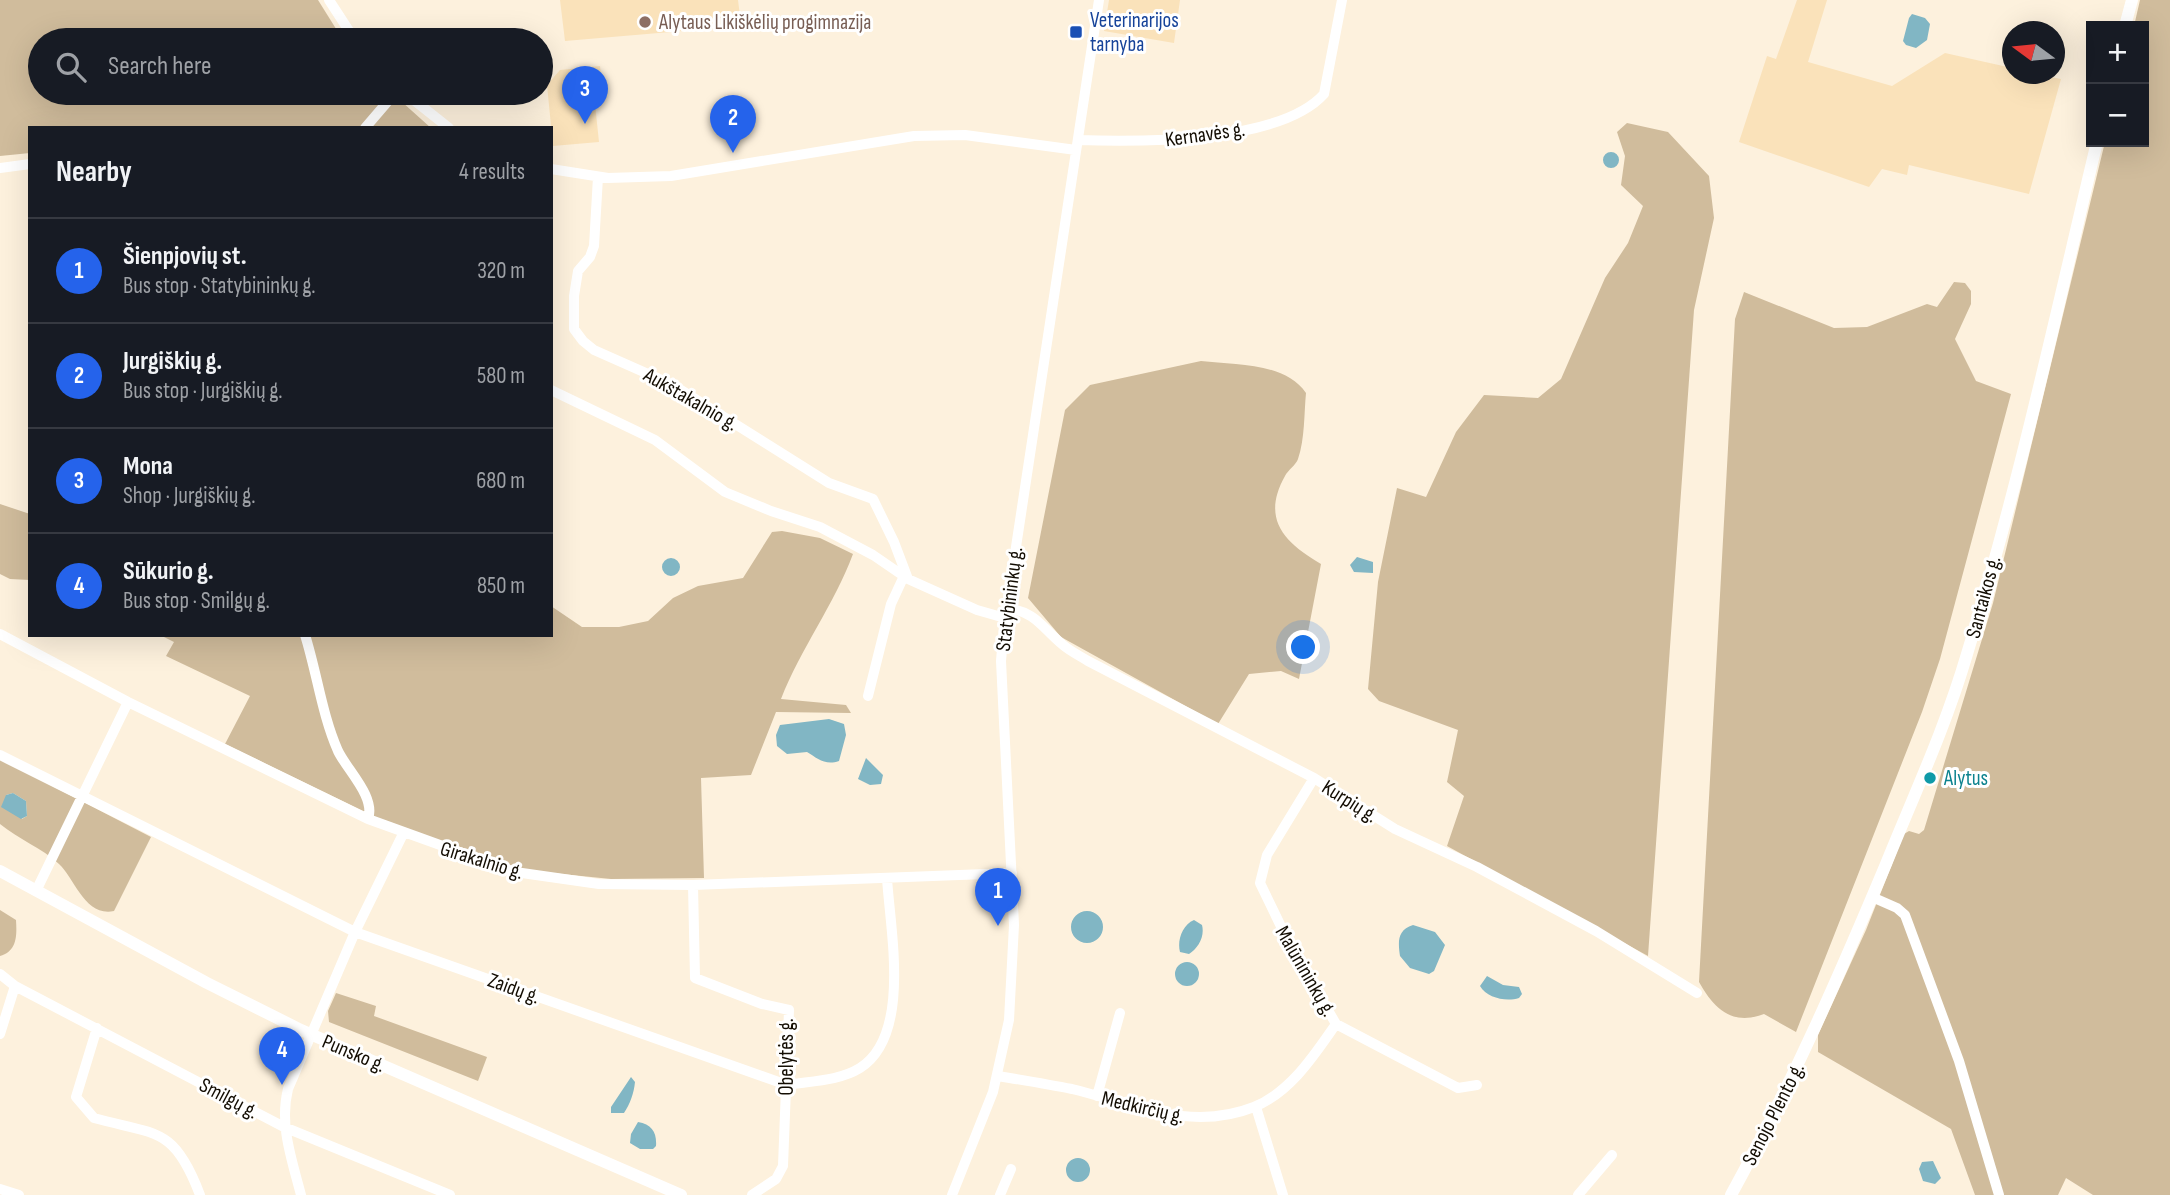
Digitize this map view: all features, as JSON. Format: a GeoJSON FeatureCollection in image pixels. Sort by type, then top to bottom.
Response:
{"type":"FeatureCollection","features":[{"type":"Feature","properties":{"kind":"main road"},"geometry":{"type":"LineString","coordinates":[[2126,21],[2132,0]]}},
{"type":"Feature","properties":{"kind":"main road","name":"Santaikos g."},"geometry":{"type":"LineString","coordinates":[[1813,1033],[1940,731],[1967,657],[1989,581],[2096,147]]}},
{"type":"Feature","properties":{"kind":"main road","name":"Punsko g."},"geometry":{"type":"LineString","coordinates":[[0,871],[207,983],[312,1035],[681,1195]]}},
{"type":"Feature","properties":{"kind":"main road","name":"Senojo Plento g."},"geometry":{"type":"LineString","coordinates":[[1731,1195],[1813,1033]]}},
{"type":"Feature","properties":{"kind":"street"},"geometry":{"type":"LineString","coordinates":[[329,0],[347,28]]}},
{"type":"Feature","properties":{"kind":"street","name":"Statybininkų g."},"geometry":{"type":"LineString","coordinates":[[952,1195],[980,1131],[998,1076],[1009,1020],[1013,976],[1012,873],[1002,661],[1005,613],[1099,0]]}},
{"type":"Feature","properties":{"kind":"street","name":"Kernavės g."},"geometry":{"type":"LineString","coordinates":[[553,169],[598,177],[640,178],[688,174],[931,134],[1077,145],[1179,140],[1222,134],[1265,124],[1301,111],[1324,94],[1342,0]]}},
{"type":"Feature","properties":{"kind":"street"},"geometry":{"type":"LineString","coordinates":[[367,126],[385,105]]}},
{"type":"Feature","properties":{"kind":"street"},"geometry":{"type":"LineString","coordinates":[[420,105],[446,126]]}},
{"type":"Feature","properties":{"kind":"street"},"geometry":{"type":"LineString","coordinates":[[0,168],[28,164]]}},
{"type":"Feature","properties":{"kind":"street","name":"Aukštakalnio g."},"geometry":{"type":"LineString","coordinates":[[598,177],[594,246],[590,257],[578,271],[573,296],[574,329],[583,341],[594,350],[673,385],[829,483],[873,499],[894,542],[906,578]]}},
{"type":"Feature","properties":{"kind":"street"},"geometry":{"type":"LineString","coordinates":[[553,391],[655,440],[725,492],[771,512],[820,527],[906,578],[977,610],[1005,613]]}},
{"type":"Feature","properties":{"kind":"street"},"geometry":{"type":"LineString","coordinates":[[868,696],[894,592],[906,578]]}},
{"type":"Feature","properties":{"kind":"street","name":"Kurpių g."},"geometry":{"type":"LineString","coordinates":[[1005,613],[1023,611],[1035,618],[1063,646],[1088,661],[1314,778],[1395,829],[1477,867],[1596,931],[1697,993]]}},
{"type":"Feature","properties":{"kind":"street","name":"Girakalnio g."},"geometry":{"type":"LineString","coordinates":[[0,634],[128,702],[368,819],[473,859],[542,878],[599,884],[693,885],[1012,873]]}},
{"type":"Feature","properties":{"kind":"street"},"geometry":{"type":"LineString","coordinates":[[306,637],[338,751],[367,800],[370,810],[368,819]]}},
{"type":"Feature","properties":{"kind":"street"},"geometry":{"type":"LineString","coordinates":[[36,891],[128,702]]}},
{"type":"Feature","properties":{"kind":"street","name":"Zaidų g."},"geometry":{"type":"LineString","coordinates":[[0,755],[81,798],[355,932],[787,1085],[842,1076],[861,1067],[876,1053],[889,1031],[894,1004],[887,878]]}},
{"type":"Feature","properties":{"kind":"street","name":"Malūnininkų g."},"geometry":{"type":"LineString","coordinates":[[1314,778],[1267,855],[1260,883],[1289,943],[1336,1024],[1458,1088],[1477,1085]]}},
{"type":"Feature","properties":{"kind":"street"},"geometry":{"type":"LineString","coordinates":[[301,1195],[284,1127],[283,1107],[288,1089],[355,932],[403,834]]}},
{"type":"Feature","properties":{"kind":"street","name":"Obelytės g."},"geometry":{"type":"LineString","coordinates":[[693,885],[695,978],[762,1004],[789,1010],[783,1166],[776,1179],[752,1195]]}},
{"type":"Feature","properties":{"kind":"street"},"geometry":{"type":"LineString","coordinates":[[1872,897],[1897,908],[1905,915],[1959,1061],[1999,1195]]}},
{"type":"Feature","properties":{"kind":"street","name":"Smilgų g."},"geometry":{"type":"LineString","coordinates":[[0,974],[15,986],[284,1127],[450,1195]]}},
{"type":"Feature","properties":{"kind":"street"},"geometry":{"type":"LineString","coordinates":[[0,1034],[15,986]]}},
{"type":"Feature","properties":{"kind":"street"},"geometry":{"type":"LineString","coordinates":[[1097,1097],[1120,1013]]}},
{"type":"Feature","properties":{"kind":"street","name":"Medkirčių g."},"geometry":{"type":"LineString","coordinates":[[998,1076],[1097,1097],[1147,1112],[1212,1118],[1255,1107],[1304,1069],[1336,1024]]}},
{"type":"Feature","properties":{"kind":"street"},"geometry":{"type":"LineString","coordinates":[[97,1028],[78,1085],[76,1097],[82,1107],[94,1118],[135,1125],[173,1145],[186,1162],[200,1195]]}},
{"type":"Feature","properties":{"kind":"street"},"geometry":{"type":"LineString","coordinates":[[1255,1107],[1283,1195]]}},
{"type":"Feature","properties":{"kind":"street"},"geometry":{"type":"LineString","coordinates":[[1578,1195],[1612,1155]]}},
{"type":"Feature","properties":{"kind":"street"},"geometry":{"type":"LineString","coordinates":[[1000,1195],[1011,1169]]}},
{"type":"Feature","properties":{"kind":"street"},"geometry":{"type":"LineString","coordinates":[[0,1189],[19,1195]]}},
{"type":"Feature","properties":{"kind":"shaded area"},"geometry":{"type":"Polygon","coordinates":[[[0,0],[318,0],[336,28],[28,28],[28,105],[405,105],[429,126],[28,126],[28,153],[0,156],[0,0]]]}},
{"type":"Feature","properties":{"kind":"shaded area","name":"Alytaus Likiškėlių progimnazija"},"geometry":{"type":"Polygon","coordinates":[[[560,0],[738,0],[740,16],[717,28],[565,41],[560,0]]]}},
{"type":"Feature","properties":{"kind":"shaded area"},"geometry":{"type":"Polygon","coordinates":[[[1109,0],[1180,0],[1174,43],[1104,31],[1109,0]]]}},
{"type":"Feature","properties":{"kind":"shaded area"},"geometry":{"type":"Polygon","coordinates":[[[1797,0],[1827,0],[1808,62],[1892,86],[1945,53],[2002,66],[2002,84],[2060,84],[2029,194],[1909,165],[1907,175],[1882,169],[1869,187],[1739,142],[1767,56],[1776,59],[1797,0]]]}},
{"type":"Feature","properties":{"kind":"shaded area"},"geometry":{"type":"Polygon","coordinates":[[[2140,0],[2170,0],[2170,1195],[2093,1195],[2066,1178],[2058,1195],[1975,1195],[1951,1129],[1818,1052],[1818,1035],[1866,930],[1904,834],[1909,831],[1919,834],[1924,830],[1993,603],[2104,147],[2149,147],[2149,21],[2135,21],[2140,0]]]}},
{"type":"Feature","properties":{"kind":"shaded area"},"geometry":{"type":"Polygon","coordinates":[[[600,66],[602,84],[593,85],[599,142],[553,146],[549,105],[553,105],[553,78],[560,70],[600,66]]]}},
{"type":"Feature","properties":{"kind":"shaded area"},"geometry":{"type":"Polygon","coordinates":[[[1627,123],[1668,132],[1709,176],[1714,218],[1694,310],[1648,956],[1447,846],[1464,796],[1447,782],[1458,730],[1379,701],[1368,689],[1378,582],[1397,488],[1426,497],[1456,432],[1484,395],[1538,398],[1561,379],[1605,278],[1628,243],[1643,206],[1621,185],[1625,156],[1617,132],[1627,123]]]}},
{"type":"Feature","properties":{"kind":"shaded area"},"geometry":{"type":"Polygon","coordinates":[[[1954,282],[1965,283],[1971,291],[1971,304],[1955,339],[1976,381],[2011,394],[1940,659],[1922,712],[1796,1032],[1764,1014],[1742,1018],[1733,1016],[1725,1013],[1711,1000],[1699,982],[1735,319],[1744,292],[1834,328],[1867,327],[1927,304],[1937,307],[1954,282]]]}},
{"type":"Feature","properties":{"kind":"shaded area"},"geometry":{"type":"Polygon","coordinates":[[[1201,361],[1273,370],[1286,375],[1306,393],[1300,451],[1297,461],[1286,474],[1278,491],[1276,517],[1287,538],[1321,564],[1299,679],[1281,671],[1249,674],[1218,724],[1061,637],[1028,598],[1065,410],[1090,385],[1201,361]]]}},
{"type":"Feature","properties":{"kind":"shaded area"},"geometry":{"type":"Polygon","coordinates":[[[0,504],[28,513],[28,580],[10,579],[0,574],[0,504]]]}},
{"type":"Feature","properties":{"kind":"shaded area"},"geometry":{"type":"Polygon","coordinates":[[[782,531],[820,538],[853,554],[837,591],[781,699],[846,705],[851,713],[776,712],[751,775],[701,778],[704,878],[611,879],[522,870],[392,825],[225,744],[250,696],[166,656],[174,642],[164,637],[553,637],[553,607],[582,627],[619,627],[648,621],[673,598],[698,586],[743,578],[772,532],[782,531]]]}},
{"type":"Feature","properties":{"kind":"shaded area"},"geometry":{"type":"Polygon","coordinates":[[[0,759],[151,837],[114,911],[104,911],[88,903],[52,858],[0,824],[0,759]],[[13,793],[6,795],[22,819],[27,816],[26,801],[13,793]]]}},
{"type":"Feature","properties":{"kind":"shaded area"},"geometry":{"type":"Polygon","coordinates":[[[0,910],[16,920],[16,932],[13,947],[0,956],[0,910]]]}},
{"type":"Feature","properties":{"kind":"shaded area"},"geometry":{"type":"Polygon","coordinates":[[[336,993],[376,1006],[374,1016],[487,1057],[478,1081],[329,1022],[328,1011],[336,993]]]}},
{"type":"Feature","properties":{"kind":"water"},"geometry":{"type":"Polygon","coordinates":[[[1912,14],[1925,18],[1930,24],[1927,40],[1916,48],[1903,41],[1912,14]]]}},
{"type":"Feature","properties":{"kind":"water"},"geometry":{"type":"Polygon","coordinates":[[[1611,152],[1617,154],[1617,166],[1611,168],[1605,166],[1603,160],[1605,154],[1611,152]]]}},
{"type":"Feature","properties":{"kind":"water"},"geometry":{"type":"Polygon","coordinates":[[[1357,557],[1373,562],[1373,573],[1354,572],[1350,565],[1357,557]]]}},
{"type":"Feature","properties":{"kind":"water"},"geometry":{"type":"Polygon","coordinates":[[[667,558],[675,558],[680,567],[678,574],[667,576],[662,571],[662,563],[667,558]]]}},
{"type":"Feature","properties":{"kind":"water"},"geometry":{"type":"Polygon","coordinates":[[[829,719],[844,724],[846,735],[839,761],[825,762],[807,752],[787,754],[777,746],[776,735],[780,725],[829,719]]]}},
{"type":"Feature","properties":{"kind":"water"},"geometry":{"type":"Polygon","coordinates":[[[866,758],[883,775],[881,784],[870,785],[858,779],[866,758]]]}},
{"type":"Feature","properties":{"kind":"water"},"geometry":{"type":"Polygon","coordinates":[[[13,793],[26,801],[27,816],[21,819],[1,807],[6,795],[13,793]]]}},
{"type":"Feature","properties":{"kind":"water"},"geometry":{"type":"Polygon","coordinates":[[[1087,911],[1098,916],[1103,927],[1098,938],[1087,943],[1076,938],[1071,927],[1076,916],[1087,911]]]}},
{"type":"Feature","properties":{"kind":"water"},"geometry":{"type":"Polygon","coordinates":[[[1194,920],[1202,925],[1200,942],[1189,954],[1180,952],[1181,934],[1194,920]]]}},
{"type":"Feature","properties":{"kind":"water"},"geometry":{"type":"Polygon","coordinates":[[[1413,925],[1435,932],[1445,945],[1434,971],[1429,974],[1410,968],[1400,956],[1401,933],[1413,925]]]}},
{"type":"Feature","properties":{"kind":"water"},"geometry":{"type":"Polygon","coordinates":[[[1187,962],[1198,969],[1199,974],[1192,985],[1187,986],[1176,979],[1175,974],[1182,963],[1187,962]]]}},
{"type":"Feature","properties":{"kind":"water"},"geometry":{"type":"Polygon","coordinates":[[[1487,976],[1503,985],[1519,987],[1522,994],[1514,999],[1492,996],[1480,986],[1487,976]]]}},
{"type":"Feature","properties":{"kind":"water"},"geometry":{"type":"Polygon","coordinates":[[[631,1077],[635,1082],[626,1110],[624,1113],[611,1113],[611,1107],[631,1077]]]}},
{"type":"Feature","properties":{"kind":"water"},"geometry":{"type":"Polygon","coordinates":[[[638,1122],[653,1130],[656,1146],[653,1149],[640,1149],[630,1143],[631,1134],[638,1122]]]}},
{"type":"Feature","properties":{"kind":"water"},"geometry":{"type":"Polygon","coordinates":[[[1078,1158],[1086,1162],[1090,1170],[1086,1178],[1078,1182],[1070,1178],[1066,1170],[1070,1162],[1078,1158]]]}},
{"type":"Feature","properties":{"kind":"water"},"geometry":{"type":"Polygon","coordinates":[[[1933,1161],[1941,1178],[1935,1184],[1923,1181],[1919,1169],[1922,1162],[1933,1161]]]}},
{"type":"Feature","properties":{"kind":"place","name":"Alytaus Likiškėlių progimnazija"},"geometry":{"type":"Point","coordinates":[645,22]}},
{"type":"Feature","properties":{"kind":"place","name":"Veterinarijos tarnyba"},"geometry":{"type":"Point","coordinates":[1076,32]}},
{"type":"Feature","properties":{"kind":"place","name":"Mona"},"geometry":{"type":"Point","coordinates":[585,124]}},
{"type":"Feature","properties":{"kind":"place","name":"Jurgiškių g."},"geometry":{"type":"Point","coordinates":[733,153]}},
{"type":"Feature","properties":{"kind":"place","name":"Alytus"},"geometry":{"type":"Point","coordinates":[1930,778]}},
{"type":"Feature","properties":{"kind":"place","name":"Šienpjovių st."},"geometry":{"type":"Point","coordinates":[998,926]}},
{"type":"Feature","properties":{"kind":"place","name":"Sūkurio g."},"geometry":{"type":"Point","coordinates":[282,1085]}}]}
